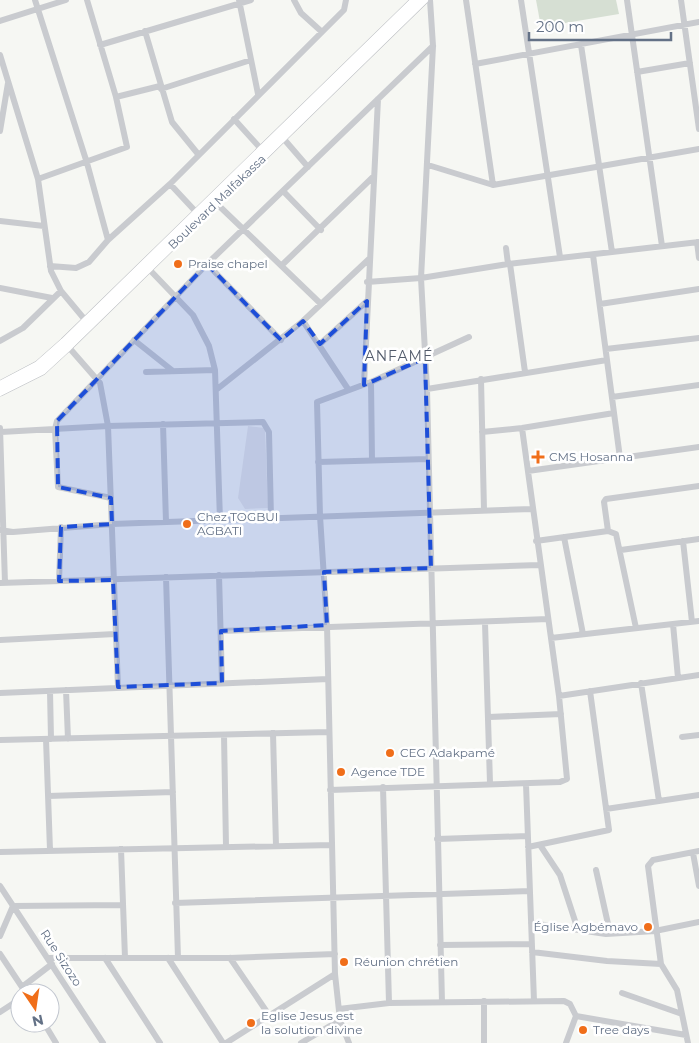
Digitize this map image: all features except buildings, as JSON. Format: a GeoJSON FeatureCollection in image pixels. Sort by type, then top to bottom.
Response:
{"type":"FeatureCollection","features":[{"type":"Feature","properties":{"kind":"main road","name":"Boulevard Malfakassa"},"geometry":{"type":"LineString","coordinates":[[0,392],[42,371],[86,321],[147,267],[197,213],[214,201],[283,138],[419,1]]}},
{"type":"Feature","properties":{"kind":"main road","name":"Boulevard Malfakassa"},"geometry":{"type":"LineString","coordinates":[[0,385],[38,365],[66,345],[214,201],[262,150],[419,1]]}},
{"type":"Feature","properties":{"kind":"street"},"geometry":{"type":"LineString","coordinates":[[35,0],[87,163],[108,240]]}},
{"type":"Feature","properties":{"kind":"street"},"geometry":{"type":"LineString","coordinates":[[0,20],[66,0]]}},
{"type":"Feature","properties":{"kind":"street"},"geometry":{"type":"LineString","coordinates":[[38,179],[87,163],[127,147],[116,97],[87,0]]}},
{"type":"Feature","properties":{"kind":"street"},"geometry":{"type":"LineString","coordinates":[[100,45],[239,1],[251,0]]}},
{"type":"Feature","properties":{"kind":"street"},"geometry":{"type":"LineString","coordinates":[[294,0],[301,13],[322,32]]}},
{"type":"Feature","properties":{"kind":"street"},"geometry":{"type":"LineString","coordinates":[[50,266],[76,268],[89,262],[108,240],[170,184],[344,10],[346,0]]}},
{"type":"Feature","properties":{"kind":"street"},"geometry":{"type":"LineString","coordinates":[[430,0],[433,46],[422,278],[430,512],[435,786],[442,1002]]}},
{"type":"Feature","properties":{"kind":"street"},"geometry":{"type":"LineString","coordinates":[[466,0],[494,184]]}},
{"type":"Feature","properties":{"kind":"street"},"geometry":{"type":"LineString","coordinates":[[521,0],[560,257]]}},
{"type":"Feature","properties":{"kind":"street"},"geometry":{"type":"LineString","coordinates":[[627,0],[662,246]]}},
{"type":"Feature","properties":{"kind":"street"},"geometry":{"type":"LineString","coordinates":[[681,0],[699,129]]}},
{"type":"Feature","properties":{"kind":"street"},"geometry":{"type":"LineString","coordinates":[[239,1],[258,94]]}},
{"type":"Feature","properties":{"kind":"street"},"geometry":{"type":"LineString","coordinates":[[419,1],[432,14]]}},
{"type":"Feature","properties":{"kind":"street"},"geometry":{"type":"LineString","coordinates":[[475,64],[699,22]]}},
{"type":"Feature","properties":{"kind":"street"},"geometry":{"type":"LineString","coordinates":[[145,31],[160,87],[174,125],[198,154]]}},
{"type":"Feature","properties":{"kind":"street"},"geometry":{"type":"LineString","coordinates":[[581,45],[612,252]]}},
{"type":"Feature","properties":{"kind":"street"},"geometry":{"type":"LineString","coordinates":[[111,498],[58,487],[55,429],[57,420],[207,264],[433,46]]}},
{"type":"Feature","properties":{"kind":"street"},"geometry":{"type":"LineString","coordinates":[[0,55],[38,179],[50,266],[54,281],[86,321]]}},
{"type":"Feature","properties":{"kind":"street"},"geometry":{"type":"LineString","coordinates":[[116,97],[160,87],[251,60]]}},
{"type":"Feature","properties":{"kind":"street"},"geometry":{"type":"LineString","coordinates":[[637,72],[690,63]]}},
{"type":"Feature","properties":{"kind":"street"},"geometry":{"type":"LineString","coordinates":[[0,131],[8,82]]}},
{"type":"Feature","properties":{"kind":"street"},"geometry":{"type":"LineString","coordinates":[[372,460],[368,383],[367,302],[378,100]]}},
{"type":"Feature","properties":{"kind":"street"},"geometry":{"type":"LineString","coordinates":[[234,119],[262,150]]}},
{"type":"Feature","properties":{"kind":"street"},"geometry":{"type":"LineString","coordinates":[[283,138],[308,166]]}},
{"type":"Feature","properties":{"kind":"street"},"geometry":{"type":"LineString","coordinates":[[428,165],[494,184],[699,149]]}},
{"type":"Feature","properties":{"kind":"street"},"geometry":{"type":"LineString","coordinates":[[282,266],[321,230],[374,176]]}},
{"type":"Feature","properties":{"kind":"street"},"geometry":{"type":"LineString","coordinates":[[170,184],[197,213]]}},
{"type":"Feature","properties":{"kind":"street"},"geometry":{"type":"LineString","coordinates":[[283,191],[321,230]]}},
{"type":"Feature","properties":{"kind":"street"},"geometry":{"type":"LineString","coordinates":[[214,201],[321,304]]}},
{"type":"Feature","properties":{"kind":"street"},"geometry":{"type":"LineString","coordinates":[[0,221],[44,226]]}},
{"type":"Feature","properties":{"kind":"street"},"geometry":{"type":"LineString","coordinates":[[368,282],[422,278],[560,257],[593,255],[698,242],[699,258]]}},
{"type":"Feature","properties":{"kind":"street"},"geometry":{"type":"LineString","coordinates":[[506,248],[525,372]]}},
{"type":"Feature","properties":{"kind":"street"},"geometry":{"type":"LineString","coordinates":[[593,255],[620,458]]}},
{"type":"Feature","properties":{"kind":"street"},"geometry":{"type":"LineString","coordinates":[[216,390],[281,340],[369,259]]}},
{"type":"Feature","properties":{"kind":"street"},"geometry":{"type":"LineString","coordinates":[[207,264],[281,340]]}},
{"type":"Feature","properties":{"kind":"street"},"geometry":{"type":"LineString","coordinates":[[147,267],[200,324],[213,359],[216,390],[220,520]]}},
{"type":"Feature","properties":{"kind":"street"},"geometry":{"type":"LineString","coordinates":[[0,288],[52,298]]}},
{"type":"Feature","properties":{"kind":"street"},"geometry":{"type":"LineString","coordinates":[[600,304],[699,289]]}},
{"type":"Feature","properties":{"kind":"street"},"geometry":{"type":"LineString","coordinates":[[0,341],[23,328],[61,291]]}},
{"type":"Feature","properties":{"kind":"street"},"geometry":{"type":"LineString","coordinates":[[320,344],[367,302]]}},
{"type":"Feature","properties":{"kind":"street"},"geometry":{"type":"LineString","coordinates":[[303,321],[348,389]]}},
{"type":"Feature","properties":{"kind":"street"},"geometry":{"type":"LineString","coordinates":[[349,1043],[340,1020],[335,974],[327,625],[320,516],[317,402],[368,383],[469,337]]}},
{"type":"Feature","properties":{"kind":"street"},"geometry":{"type":"LineString","coordinates":[[606,349],[699,338]]}},
{"type":"Feature","properties":{"kind":"street"},"geometry":{"type":"LineString","coordinates":[[134,340],[173,371]]}},
{"type":"Feature","properties":{"kind":"street"},"geometry":{"type":"LineString","coordinates":[[66,345],[96,378],[102,389],[108,426],[118,687]]}},
{"type":"Feature","properties":{"kind":"street"},"geometry":{"type":"LineString","coordinates":[[426,389],[607,360]]}},
{"type":"Feature","properties":{"kind":"street"},"geometry":{"type":"LineString","coordinates":[[146,372],[215,370]]}},
{"type":"Feature","properties":{"kind":"street"},"geometry":{"type":"LineString","coordinates":[[481,379],[484,510]]}},
{"type":"Feature","properties":{"kind":"street"},"geometry":{"type":"LineString","coordinates":[[612,397],[699,385]]}},
{"type":"Feature","properties":{"kind":"street"},"geometry":{"type":"LineString","coordinates":[[482,432],[522,428],[614,413]]}},
{"type":"Feature","properties":{"kind":"street"},"geometry":{"type":"LineString","coordinates":[[270,518],[269,432],[263,422],[0,430],[3,583],[539,565]]}},
{"type":"Feature","properties":{"kind":"street"},"geometry":{"type":"LineString","coordinates":[[163,424],[166,522]]}},
{"type":"Feature","properties":{"kind":"street"},"geometry":{"type":"LineString","coordinates":[[330,790],[490,783],[526,784],[560,782],[567,779],[559,696],[539,565],[522,428]]}},
{"type":"Feature","properties":{"kind":"street"},"geometry":{"type":"LineString","coordinates":[[528,471],[699,447]]}},
{"type":"Feature","properties":{"kind":"street"},"geometry":{"type":"LineString","coordinates":[[318,462],[428,459]]}},
{"type":"Feature","properties":{"kind":"street"},"geometry":{"type":"LineString","coordinates":[[608,531],[604,502],[606,499],[699,486]]}},
{"type":"Feature","properties":{"kind":"street"},"geometry":{"type":"LineString","coordinates":[[1,530],[13,532],[112,524],[532,509]]}},
{"type":"Feature","properties":{"kind":"street"},"geometry":{"type":"LineString","coordinates":[[59,581],[61,527]]}},
{"type":"Feature","properties":{"kind":"street"},"geometry":{"type":"LineString","coordinates":[[536,541],[608,531],[616,534],[621,550],[636,628]]}},
{"type":"Feature","properties":{"kind":"street"},"geometry":{"type":"LineString","coordinates":[[564,537],[583,634]]}},
{"type":"Feature","properties":{"kind":"street"},"geometry":{"type":"LineString","coordinates":[[621,550],[699,539]]}},
{"type":"Feature","properties":{"kind":"street"},"geometry":{"type":"LineString","coordinates":[[551,638],[696,622],[682,541]]}},
{"type":"Feature","properties":{"kind":"street"},"geometry":{"type":"LineString","coordinates":[[219,575],[222,683]]}},
{"type":"Feature","properties":{"kind":"street"},"geometry":{"type":"LineString","coordinates":[[166,577],[178,958]]}},
{"type":"Feature","properties":{"kind":"street"},"geometry":{"type":"LineString","coordinates":[[221,631],[327,625],[485,623],[548,619]]}},
{"type":"Feature","properties":{"kind":"street"},"geometry":{"type":"LineString","coordinates":[[485,623],[490,783]]}},
{"type":"Feature","properties":{"kind":"street"},"geometry":{"type":"LineString","coordinates":[[673,624],[678,678]]}},
{"type":"Feature","properties":{"kind":"street"},"geometry":{"type":"LineString","coordinates":[[0,640],[115,634]]}},
{"type":"Feature","properties":{"kind":"street"},"geometry":{"type":"LineString","coordinates":[[559,696],[699,675]]}},
{"type":"Feature","properties":{"kind":"street"},"geometry":{"type":"LineString","coordinates":[[0,693],[328,679]]}},
{"type":"Feature","properties":{"kind":"street"},"geometry":{"type":"LineString","coordinates":[[641,683],[659,801]]}},
{"type":"Feature","properties":{"kind":"street"},"geometry":{"type":"LineString","coordinates":[[66,690],[68,738]]}},
{"type":"Feature","properties":{"kind":"street"},"geometry":{"type":"LineString","coordinates":[[50,691],[48,796],[50,850]]}},
{"type":"Feature","properties":{"kind":"street"},"geometry":{"type":"LineString","coordinates":[[528,847],[609,831],[590,691]]}},
{"type":"Feature","properties":{"kind":"street"},"geometry":{"type":"LineString","coordinates":[[489,717],[561,714]]}},
{"type":"Feature","properties":{"kind":"street"},"geometry":{"type":"LineString","coordinates":[[0,740],[328,732]]}},
{"type":"Feature","properties":{"kind":"street"},"geometry":{"type":"LineString","coordinates":[[273,733],[276,846]]}},
{"type":"Feature","properties":{"kind":"street"},"geometry":{"type":"LineString","coordinates":[[224,735],[226,846]]}},
{"type":"Feature","properties":{"kind":"street"},"geometry":{"type":"LineString","coordinates":[[682,737],[699,735]]}},
{"type":"Feature","properties":{"kind":"street"},"geometry":{"type":"LineString","coordinates":[[526,784],[534,1001]]}},
{"type":"Feature","properties":{"kind":"street"},"geometry":{"type":"LineString","coordinates":[[383,787],[389,1003]]}},
{"type":"Feature","properties":{"kind":"street"},"geometry":{"type":"LineString","coordinates":[[48,796],[173,792]]}},
{"type":"Feature","properties":{"kind":"street"},"geometry":{"type":"LineString","coordinates":[[606,809],[699,795]]}},
{"type":"Feature","properties":{"kind":"street"},"geometry":{"type":"LineString","coordinates":[[437,839],[528,836]]}},
{"type":"Feature","properties":{"kind":"street"},"geometry":{"type":"LineString","coordinates":[[0,852],[332,845]]}},
{"type":"Feature","properties":{"kind":"street"},"geometry":{"type":"LineString","coordinates":[[540,845],[560,875],[578,930]]}},
{"type":"Feature","properties":{"kind":"street"},"geometry":{"type":"LineString","coordinates":[[121,849],[125,958]]}},
{"type":"Feature","properties":{"kind":"street"},"geometry":{"type":"LineString","coordinates":[[688,1043],[677,990],[660,964],[649,863],[653,860],[696,852],[699,886]]}},
{"type":"Feature","properties":{"kind":"street"},"geometry":{"type":"LineString","coordinates":[[596,870],[610,933]]}},
{"type":"Feature","properties":{"kind":"street","name":"Rue Sizozo"},"geometry":{"type":"LineString","coordinates":[[0,886],[103,1043]]}},
{"type":"Feature","properties":{"kind":"street"},"geometry":{"type":"LineString","coordinates":[[175,902],[438,893],[530,892]]}},
{"type":"Feature","properties":{"kind":"street"},"geometry":{"type":"LineString","coordinates":[[0,936],[13,906],[122,904]]}},
{"type":"Feature","properties":{"kind":"street"},"geometry":{"type":"LineString","coordinates":[[531,923],[610,933],[655,931],[699,922]]}},
{"type":"Feature","properties":{"kind":"street"},"geometry":{"type":"LineString","coordinates":[[440,946],[532,944]]}},
{"type":"Feature","properties":{"kind":"street"},"geometry":{"type":"LineString","coordinates":[[532,952],[607,961],[660,964]]}},
{"type":"Feature","properties":{"kind":"street"},"geometry":{"type":"LineString","coordinates":[[0,954],[19,983]]}},
{"type":"Feature","properties":{"kind":"street"},"geometry":{"type":"LineString","coordinates":[[30,983],[50,961],[105,958],[230,958],[335,954]]}},
{"type":"Feature","properties":{"kind":"street"},"geometry":{"type":"LineString","coordinates":[[105,958],[160,1043]]}},
{"type":"Feature","properties":{"kind":"street"},"geometry":{"type":"LineString","coordinates":[[168,958],[224,1043],[335,974]]}},
{"type":"Feature","properties":{"kind":"street"},"geometry":{"type":"LineString","coordinates":[[230,958],[269,1015]]}},
{"type":"Feature","properties":{"kind":"street"},"geometry":{"type":"LineString","coordinates":[[622,993],[682,1014]]}},
{"type":"Feature","properties":{"kind":"street"},"geometry":{"type":"LineString","coordinates":[[484,1001],[484,1043]]}},
{"type":"Feature","properties":{"kind":"street"},"geometry":{"type":"LineString","coordinates":[[339,1009],[389,1003],[566,1002],[576,1016],[686,1035]]}},
{"type":"Feature","properties":{"kind":"street"},"geometry":{"type":"LineString","coordinates":[[566,1043],[576,1016]]}},
{"type":"Feature","properties":{"kind":"street"},"geometry":{"type":"LineString","coordinates":[[301,1043],[340,1020]]}},
{"type":"Feature","properties":{"kind":"highlighted area"},"geometry":{"type":"Polygon","coordinates":[[[207,264],[281,340],[303,321],[320,344],[367,301],[364,385],[425,358],[431,568],[324,572],[327,625],[221,631],[222,683],[118,687],[113,580],[59,581],[61,527],[112,524],[111,498],[58,487],[57,421],[207,264]]]}},
{"type":"Feature","properties":{"kind":"shaded area"},"geometry":{"type":"Polygon","coordinates":[[[536,0],[616,0],[619,14],[541,27],[536,0]]]}},
{"type":"Feature","properties":{"kind":"shaded area"},"geometry":{"type":"Polygon","coordinates":[[[248,426],[265,428],[268,508],[245,509],[238,498],[248,426]]]}},
{"type":"Feature","properties":{"kind":"place","name":"Praise chapel"},"geometry":{"type":"Point","coordinates":[178,264]}},
{"type":"Feature","properties":{"kind":"place","name":"CMS Hosanna"},"geometry":{"type":"Point","coordinates":[538,457]}},
{"type":"Feature","properties":{"kind":"place","name":"Chez TOGBUI AGBATI"},"geometry":{"type":"Point","coordinates":[187,524]}},
{"type":"Feature","properties":{"kind":"place","name":"CEG Adakpamé"},"geometry":{"type":"Point","coordinates":[390,753]}},
{"type":"Feature","properties":{"kind":"place","name":"Agence TDE"},"geometry":{"type":"Point","coordinates":[341,772]}},
{"type":"Feature","properties":{"kind":"place","name":"Église Agbémavo"},"geometry":{"type":"Point","coordinates":[648,927]}},
{"type":"Feature","properties":{"kind":"place","name":"Réunion chrétien"},"geometry":{"type":"Point","coordinates":[344,962]}},
{"type":"Feature","properties":{"kind":"place","name":"Eglise Jesus est la solution divine"},"geometry":{"type":"Point","coordinates":[251,1023]}},
{"type":"Feature","properties":{"kind":"place","name":"Tree days"},"geometry":{"type":"Point","coordinates":[583,1030]}},
{"type":"Feature","properties":{"kind":"district","name":"ANFAMÉ"},"geometry":{"type":"Point","coordinates":[399,356]}}]}
